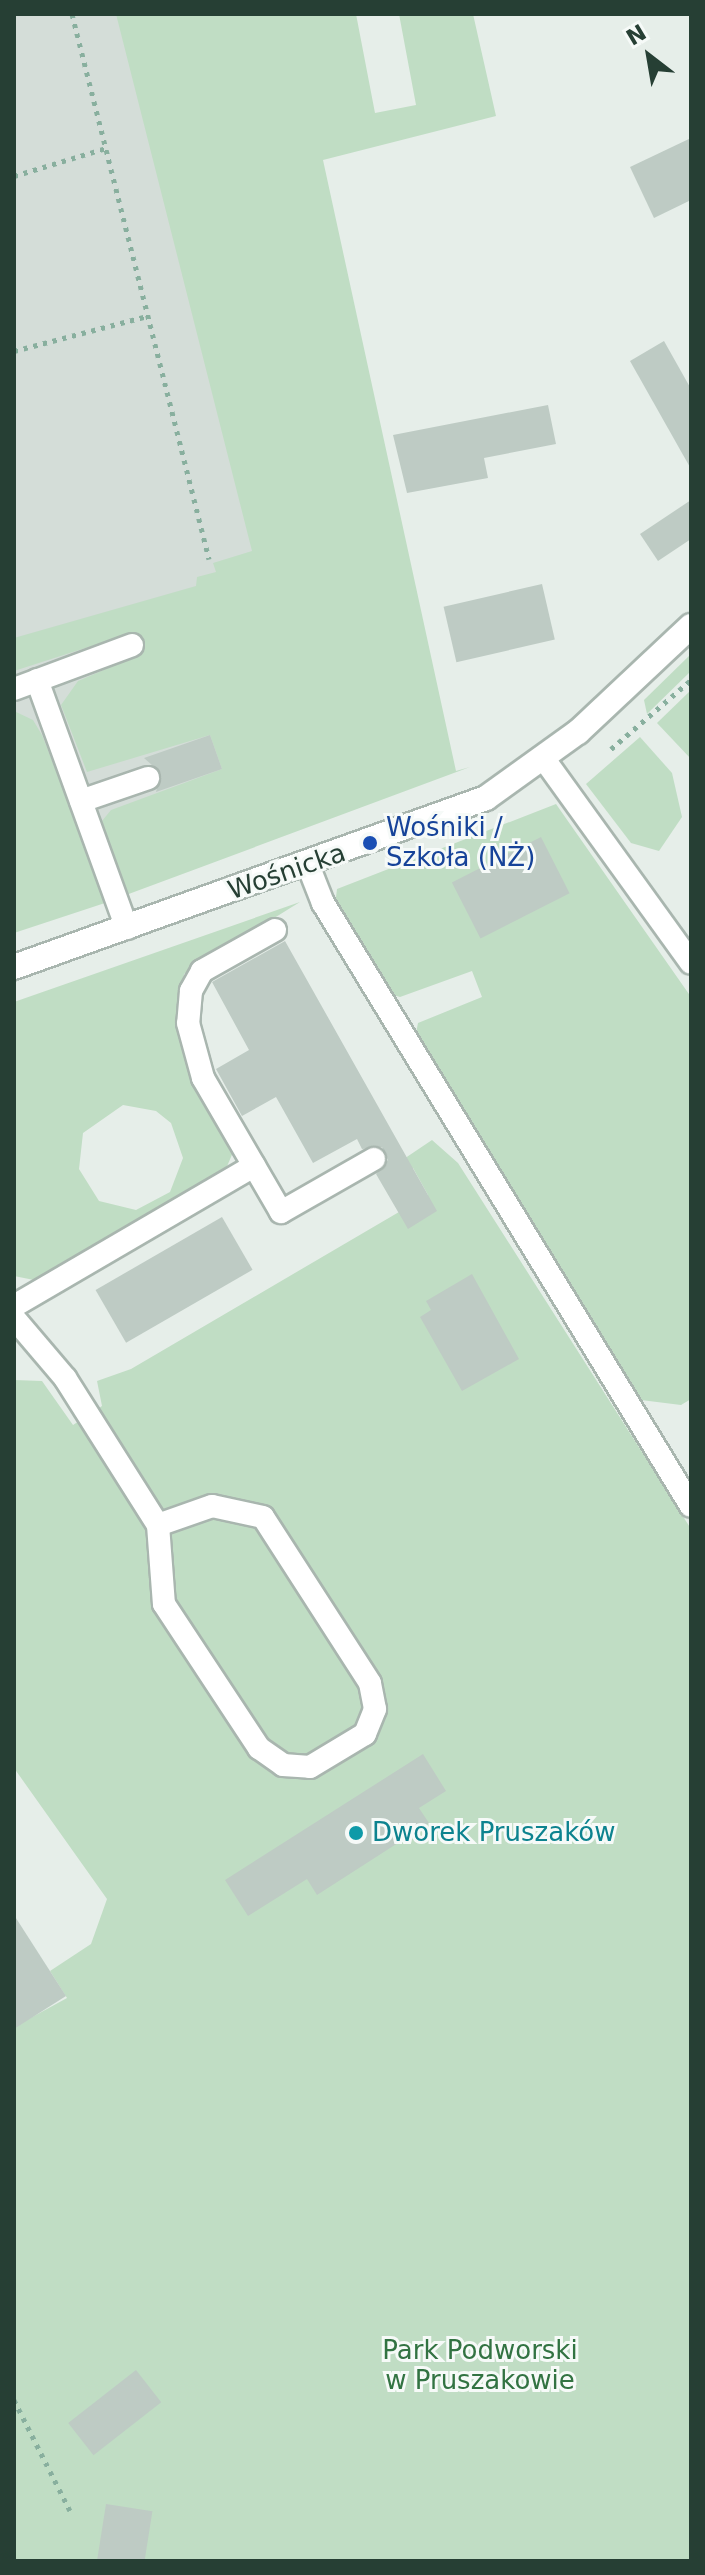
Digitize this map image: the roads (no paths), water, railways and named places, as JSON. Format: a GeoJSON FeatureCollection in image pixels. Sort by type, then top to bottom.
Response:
{"type":"FeatureCollection","features":[{"type":"Feature","properties":{"kind":"street","name":"Wośnicka"},"geometry":{"type":"LineString","coordinates":[[14,967],[308,865],[486,798],[544,759],[691,626]]}},
{"type":"Feature","properties":{"kind":"lane"},"geometry":{"type":"LineString","coordinates":[[14,689],[132,645]]}},
{"type":"Feature","properties":{"kind":"lane"},"geometry":{"type":"LineString","coordinates":[[37,680],[127,928]]}},
{"type":"Feature","properties":{"kind":"lane"},"geometry":{"type":"LineString","coordinates":[[544,759],[691,963]]}},
{"type":"Feature","properties":{"kind":"lane"},"geometry":{"type":"LineString","coordinates":[[81,801],[148,778]]}},
{"type":"Feature","properties":{"kind":"lane"},"geometry":{"type":"LineString","coordinates":[[308,865],[323,903],[691,1506]]}},
{"type":"Feature","properties":{"kind":"lane"},"geometry":{"type":"LineString","coordinates":[[275,930],[202,971],[191,991],[188,1023],[203,1078],[281,1212],[374,1159]]}},
{"type":"Feature","properties":{"kind":"lane"},"geometry":{"type":"LineString","coordinates":[[14,1306],[254,1166]]}},
{"type":"Feature","properties":{"kind":"lane"},"geometry":{"type":"LineString","coordinates":[[14,1318],[65,1378],[158,1525],[164,1604],[259,1748],[283,1765],[310,1767],[365,1734],[375,1709],[370,1683],[263,1517],[212,1506],[158,1525]]}},
{"type":"Feature","properties":{"kind":"place","name":"Wośniki / Szkoła (NŻ)"},"geometry":{"type":"Point","coordinates":[370,843]}},
{"type":"Feature","properties":{"kind":"place","name":"Dworek Pruszaków"},"geometry":{"type":"Point","coordinates":[356,1833]}},
{"type":"Feature","properties":{"kind":"park label","name":"Park Podworski w Pruszakowie"},"geometry":{"type":"Point","coordinates":[480,2366]}}]}
